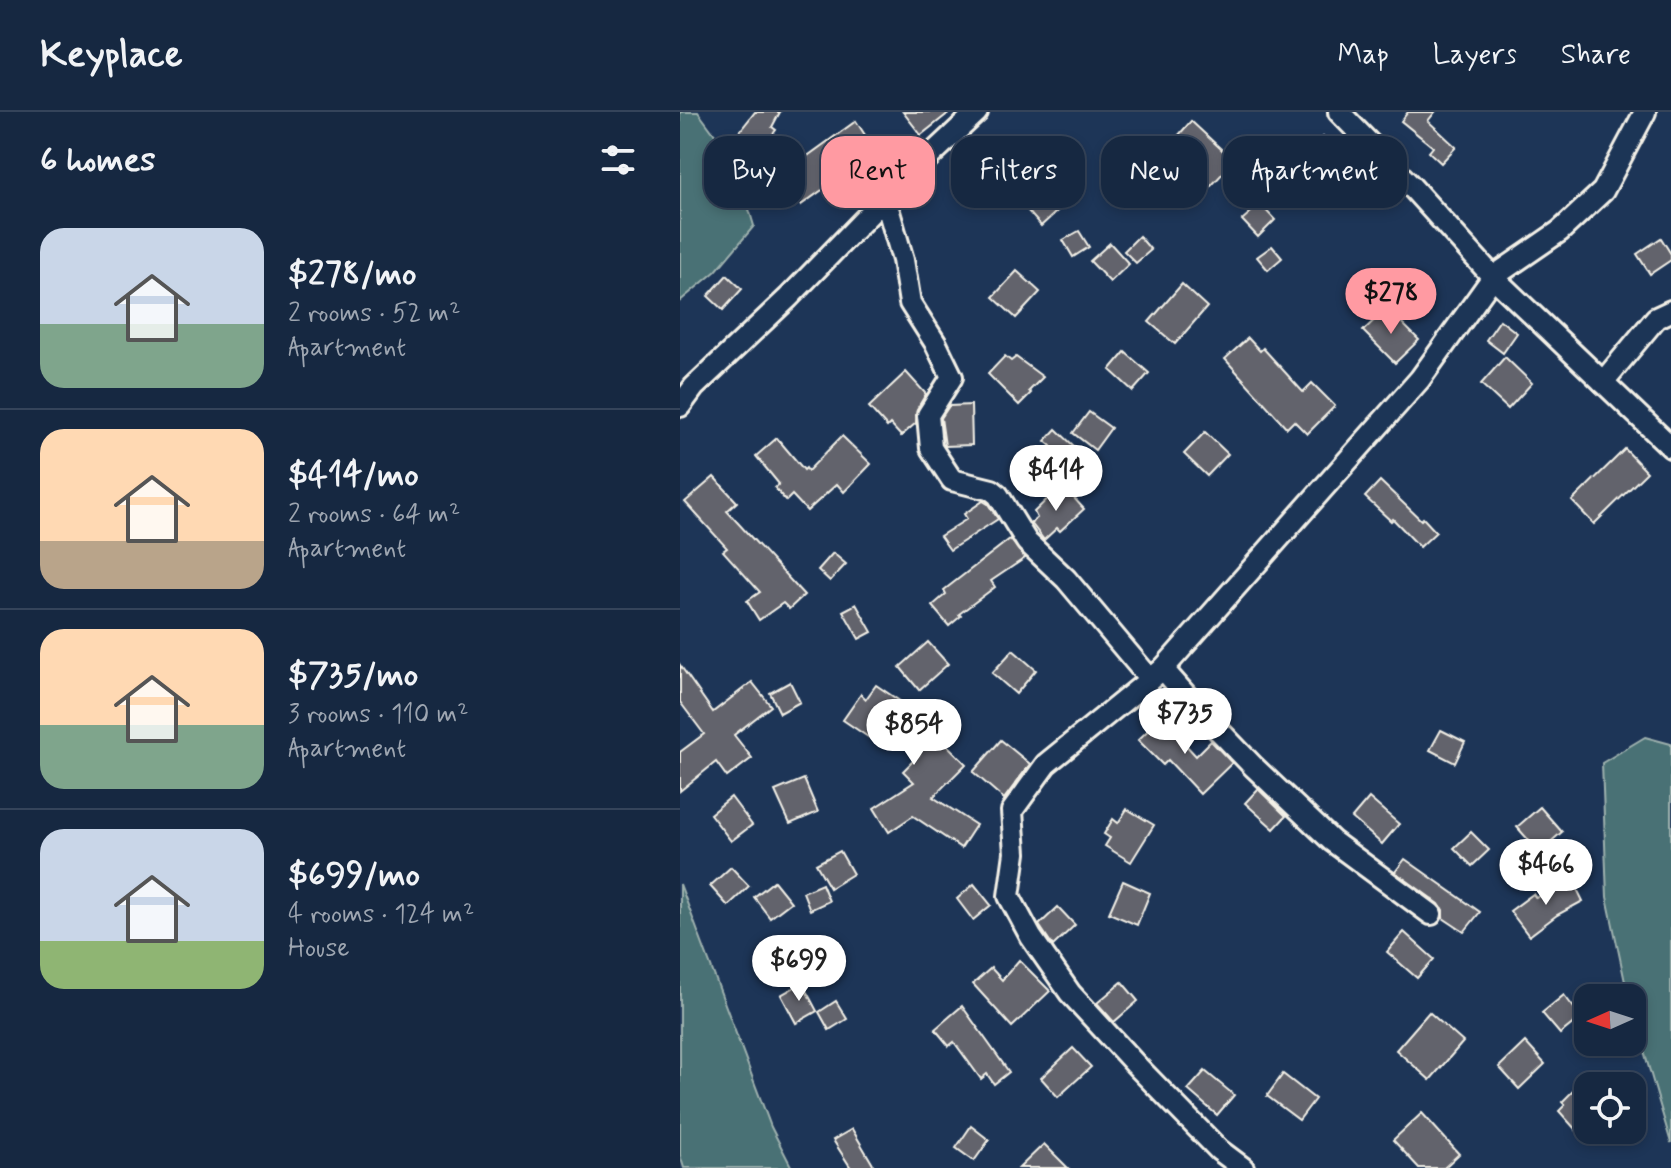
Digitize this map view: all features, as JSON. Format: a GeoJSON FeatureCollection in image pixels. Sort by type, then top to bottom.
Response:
{"type":"FeatureCollection","features":[{"type":"Feature","properties":{"kind":"street"},"geometry":{"type":"LineString","coordinates":[[935,151],[977,112]]}},
{"type":"Feature","properties":{"kind":"street"},"geometry":{"type":"LineString","coordinates":[[1339,112],[1493,277],[1671,447]]}},
{"type":"Feature","properties":{"kind":"street"},"geometry":{"type":"LineString","coordinates":[[1243,1168],[1219,1150],[1070,993],[1031,937],[1009,896],[1015,853],[1012,811],[1046,764],[1157,674],[1420,379],[1493,277],[1560,231],[1603,191],[1645,112]]}},
{"type":"Feature","properties":{"kind":"street"},"geometry":{"type":"LineString","coordinates":[[680,406],[694,387],[788,298],[875,208]]}},
{"type":"Feature","properties":{"kind":"street"},"geometry":{"type":"LineString","coordinates":[[888,208],[903,260],[910,303],[952,377],[928,415],[931,448],[952,480],[992,490],[998,495],[1027,542],[1157,674],[1200,711],[1332,841],[1431,914]]}},
{"type":"Feature","properties":{"kind":"street"},"geometry":{"type":"LineString","coordinates":[[1603,382],[1656,318],[1671,311]]}},
{"type":"Feature","properties":{"kind":"green space"},"geometry":{"type":"Polygon","coordinates":[[[680,112],[698,112],[716,136],[704,136],[704,208],[749,208],[754,226],[716,271],[680,301],[680,112]]]}},
{"type":"Feature","properties":{"kind":"green space"},"geometry":{"type":"Polygon","coordinates":[[[1645,737],[1671,744],[1671,1143],[1645,1056],[1646,984],[1625,984],[1607,897],[1602,763],[1645,737]]]}},
{"type":"Feature","properties":{"kind":"green space"},"geometry":{"type":"Polygon","coordinates":[[[680,884],[771,1127],[792,1168],[684,1168],[680,1155],[680,884]]]}},
{"type":"Feature","properties":{"kind":"building"},"geometry":{"type":"Polygon","coordinates":[[[755,112],[780,112],[772,127],[776,130],[771,136],[736,136],[755,112]]]}},
{"type":"Feature","properties":{"kind":"building"},"geometry":{"type":"Polygon","coordinates":[[[903,112],[950,112],[921,135],[903,112]]]}},
{"type":"Feature","properties":{"kind":"building"},"geometry":{"type":"Polygon","coordinates":[[[1408,112],[1435,112],[1428,121],[1456,147],[1441,163],[1429,152],[1433,147],[1401,121],[1408,112]]]}},
{"type":"Feature","properties":{"kind":"building"},"geometry":{"type":"Polygon","coordinates":[[[856,121],[866,136],[835,136],[856,121]]]}},
{"type":"Feature","properties":{"kind":"building"},"geometry":{"type":"Polygon","coordinates":[[[1191,121],[1223,151],[1223,173],[1207,190],[1207,136],[1178,136],[1191,121]]]}},
{"type":"Feature","properties":{"kind":"building"},"geometry":{"type":"Polygon","coordinates":[[[821,146],[821,191],[805,202],[805,158],[821,146]]]}},
{"type":"Feature","properties":{"kind":"building"},"geometry":{"type":"Polygon","coordinates":[[[1025,208],[1061,208],[1041,226],[1025,208]]]}},
{"type":"Feature","properties":{"kind":"building"},"geometry":{"type":"Polygon","coordinates":[[[1256,208],[1264,208],[1275,220],[1258,237],[1242,220],[1256,208]]]}},
{"type":"Feature","properties":{"kind":"building"},"geometry":{"type":"Polygon","coordinates":[[[1079,231],[1089,247],[1073,257],[1063,240],[1079,231]]]}},
{"type":"Feature","properties":{"kind":"building"},"geometry":{"type":"Polygon","coordinates":[[[1139,236],[1151,250],[1136,263],[1124,251],[1139,236]]]}},
{"type":"Feature","properties":{"kind":"building"},"geometry":{"type":"Polygon","coordinates":[[[1661,238],[1671,254],[1671,260],[1650,274],[1637,254],[1661,238]]]}},
{"type":"Feature","properties":{"kind":"building"},"geometry":{"type":"Polygon","coordinates":[[[1110,243],[1129,264],[1110,282],[1090,261],[1110,243]]]}},
{"type":"Feature","properties":{"kind":"building"},"geometry":{"type":"Polygon","coordinates":[[[1272,246],[1282,258],[1268,270],[1257,257],[1272,246]]]}},
{"type":"Feature","properties":{"kind":"building"},"geometry":{"type":"Polygon","coordinates":[[[1017,271],[1040,292],[1016,318],[993,297],[1017,271]]]}},
{"type":"Feature","properties":{"kind":"building"},"geometry":{"type":"Polygon","coordinates":[[[727,275],[742,289],[723,310],[708,296],[727,275]]]}},
{"type":"Feature","properties":{"kind":"building"},"geometry":{"type":"Polygon","coordinates":[[[1182,284],[1207,307],[1175,344],[1149,322],[1182,284]]]}},
{"type":"Feature","properties":{"kind":"building"},"geometry":{"type":"Polygon","coordinates":[[[1387,308],[1419,340],[1395,363],[1363,331],[1387,308]]]}},
{"type":"Feature","properties":{"kind":"building"},"geometry":{"type":"Polygon","coordinates":[[[1500,320],[1517,333],[1503,353],[1486,340],[1500,320]]]}},
{"type":"Feature","properties":{"kind":"building"},"geometry":{"type":"Polygon","coordinates":[[[1248,338],[1260,351],[1263,348],[1303,392],[1312,383],[1335,406],[1307,434],[1294,421],[1287,428],[1225,359],[1248,338]]]}},
{"type":"Feature","properties":{"kind":"building"},"geometry":{"type":"Polygon","coordinates":[[[1125,352],[1149,373],[1133,391],[1110,370],[1125,352]]]}},
{"type":"Feature","properties":{"kind":"building"},"geometry":{"type":"Polygon","coordinates":[[[1005,356],[1011,361],[1016,357],[1043,377],[1019,405],[988,374],[1005,356]]]}},
{"type":"Feature","properties":{"kind":"building"},"geometry":{"type":"Polygon","coordinates":[[[1505,357],[1532,383],[1508,409],[1481,384],[1505,357]]]}},
{"type":"Feature","properties":{"kind":"building"},"geometry":{"type":"Polygon","coordinates":[[[906,372],[926,394],[917,409],[916,423],[901,436],[890,424],[887,427],[869,407],[906,372]]]}},
{"type":"Feature","properties":{"kind":"building"},"geometry":{"type":"Polygon","coordinates":[[[971,405],[972,445],[945,446],[941,418],[949,406],[971,405]]]}},
{"type":"Feature","properties":{"kind":"building"},"geometry":{"type":"Polygon","coordinates":[[[1089,412],[1111,428],[1095,450],[1073,433],[1089,412]]]}},
{"type":"Feature","properties":{"kind":"building"},"geometry":{"type":"Polygon","coordinates":[[[1056,429],[1075,447],[1060,464],[1047,451],[1051,446],[1045,441],[1056,429]]]}},
{"type":"Feature","properties":{"kind":"building"},"geometry":{"type":"Polygon","coordinates":[[[1205,432],[1228,454],[1207,476],[1184,454],[1205,432]]]}},
{"type":"Feature","properties":{"kind":"building"},"geometry":{"type":"Polygon","coordinates":[[[842,436],[871,464],[844,492],[837,484],[807,511],[792,495],[786,501],[775,488],[779,484],[756,456],[777,438],[808,471],[842,436]]]}},
{"type":"Feature","properties":{"kind":"building"},"geometry":{"type":"Polygon","coordinates":[[[1625,449],[1647,472],[1594,524],[1572,501],[1625,449]]]}},
{"type":"Feature","properties":{"kind":"building"},"geometry":{"type":"Polygon","coordinates":[[[714,477],[737,502],[727,511],[804,595],[789,609],[783,603],[759,620],[747,601],[760,592],[723,551],[727,548],[685,502],[714,477]]]}},
{"type":"Feature","properties":{"kind":"building"},"geometry":{"type":"Polygon","coordinates":[[[1380,481],[1436,532],[1420,547],[1393,519],[1391,521],[1365,497],[1380,481]]]}},
{"type":"Feature","properties":{"kind":"building"},"geometry":{"type":"Polygon","coordinates":[[[1062,485],[1084,509],[1060,531],[1057,528],[1044,540],[1031,523],[1037,518],[1034,512],[1062,485]]]}},
{"type":"Feature","properties":{"kind":"building"},"geometry":{"type":"Polygon","coordinates":[[[983,501],[998,519],[950,550],[940,536],[967,519],[964,514],[983,501]]]}},
{"type":"Feature","properties":{"kind":"building"},"geometry":{"type":"Polygon","coordinates":[[[1010,539],[1025,558],[991,581],[995,587],[959,614],[961,616],[949,626],[932,606],[946,594],[944,590],[1010,539]]]}},
{"type":"Feature","properties":{"kind":"building"},"geometry":{"type":"Polygon","coordinates":[[[833,553],[846,564],[830,581],[818,570],[833,553]]]}},
{"type":"Feature","properties":{"kind":"building"},"geometry":{"type":"Polygon","coordinates":[[[856,604],[872,632],[859,639],[843,611],[856,604]]]}},
{"type":"Feature","properties":{"kind":"building"},"geometry":{"type":"Polygon","coordinates":[[[928,642],[948,664],[919,690],[900,667],[928,642]]]}},
{"type":"Feature","properties":{"kind":"building"},"geometry":{"type":"Polygon","coordinates":[[[1013,650],[1036,670],[1016,694],[992,673],[1013,650]]]}},
{"type":"Feature","properties":{"kind":"building"},"geometry":{"type":"Polygon","coordinates":[[[680,665],[713,712],[752,682],[771,706],[734,735],[752,758],[727,777],[716,762],[680,791],[680,752],[704,734],[680,702],[680,665]]]}},
{"type":"Feature","properties":{"kind":"building"},"geometry":{"type":"Polygon","coordinates":[[[790,682],[800,702],[780,713],[770,693],[790,682]]]}},
{"type":"Feature","properties":{"kind":"building"},"geometry":{"type":"Polygon","coordinates":[[[876,685],[910,708],[966,764],[933,797],[976,825],[961,848],[913,816],[889,832],[874,808],[914,782],[903,771],[920,754],[887,723],[874,741],[843,720],[861,694],[866,699],[876,685]]]}},
{"type":"Feature","properties":{"kind":"building"},"geometry":{"type":"Polygon","coordinates":[[[1161,718],[1196,756],[1211,741],[1232,763],[1200,794],[1168,760],[1163,765],[1138,740],[1161,718]]]}},
{"type":"Feature","properties":{"kind":"building"},"geometry":{"type":"Polygon","coordinates":[[[1441,730],[1465,742],[1455,763],[1430,750],[1441,730]]]}},
{"type":"Feature","properties":{"kind":"building"},"geometry":{"type":"Polygon","coordinates":[[[1001,740],[1030,764],[1004,799],[973,772],[1001,740]]]}},
{"type":"Feature","properties":{"kind":"building"},"geometry":{"type":"Polygon","coordinates":[[[804,779],[818,812],[790,824],[775,791],[804,779]]]}},
{"type":"Feature","properties":{"kind":"building"},"geometry":{"type":"Polygon","coordinates":[[[1258,789],[1286,816],[1274,829],[1245,803],[1258,789]]]}},
{"type":"Feature","properties":{"kind":"building"},"geometry":{"type":"Polygon","coordinates":[[[731,797],[752,825],[731,841],[710,814],[731,797]]]}},
{"type":"Feature","properties":{"kind":"building"},"geometry":{"type":"Polygon","coordinates":[[[1369,798],[1399,824],[1382,844],[1352,818],[1369,798]]]}},
{"type":"Feature","properties":{"kind":"building"},"geometry":{"type":"Polygon","coordinates":[[[1540,807],[1562,832],[1539,852],[1517,827],[1540,807]]]}},
{"type":"Feature","properties":{"kind":"building"},"geometry":{"type":"Polygon","coordinates":[[[1127,809],[1154,825],[1131,862],[1105,846],[1110,838],[1104,834],[1113,819],[1118,823],[1127,809]]]}},
{"type":"Feature","properties":{"kind":"building"},"geometry":{"type":"Polygon","coordinates":[[[1471,832],[1489,850],[1472,866],[1454,848],[1471,832]]]}},
{"type":"Feature","properties":{"kind":"building"},"geometry":{"type":"Polygon","coordinates":[[[840,851],[853,874],[830,888],[816,864],[840,851]]]}},
{"type":"Feature","properties":{"kind":"building"},"geometry":{"type":"Polygon","coordinates":[[[1405,859],[1480,912],[1464,932],[1443,918],[1439,904],[1395,872],[1405,859]]]}},
{"type":"Feature","properties":{"kind":"building"},"geometry":{"type":"Polygon","coordinates":[[[731,867],[749,886],[728,906],[710,886],[731,867]]]}},
{"type":"Feature","properties":{"kind":"building"},"geometry":{"type":"Polygon","coordinates":[[[1572,879],[1583,901],[1529,936],[1510,911],[1533,894],[1536,898],[1572,879]]]}},
{"type":"Feature","properties":{"kind":"building"},"geometry":{"type":"Polygon","coordinates":[[[774,881],[791,902],[770,918],[754,897],[774,881]]]}},
{"type":"Feature","properties":{"kind":"building"},"geometry":{"type":"Polygon","coordinates":[[[1123,881],[1150,893],[1137,925],[1109,913],[1123,881]]]}},
{"type":"Feature","properties":{"kind":"building"},"geometry":{"type":"Polygon","coordinates":[[[822,884],[829,901],[810,910],[803,892],[822,884]]]}},
{"type":"Feature","properties":{"kind":"building"},"geometry":{"type":"Polygon","coordinates":[[[974,884],[991,905],[973,920],[957,899],[974,884]]]}},
{"type":"Feature","properties":{"kind":"building"},"geometry":{"type":"Polygon","coordinates":[[[1058,907],[1075,925],[1053,946],[1039,925],[1058,907]]]}},
{"type":"Feature","properties":{"kind":"building"},"geometry":{"type":"Polygon","coordinates":[[[1404,932],[1434,959],[1417,978],[1387,952],[1404,932]]]}},
{"type":"Feature","properties":{"kind":"building"},"geometry":{"type":"Polygon","coordinates":[[[1019,960],[1050,991],[1012,1027],[973,984],[991,968],[1002,980],[1019,960]]]}},
{"type":"Feature","properties":{"kind":"building"},"geometry":{"type":"Polygon","coordinates":[[[1122,982],[1138,1001],[1114,1022],[1097,1003],[1122,982]]]}},
{"type":"Feature","properties":{"kind":"building"},"geometry":{"type":"Polygon","coordinates":[[[802,983],[817,1011],[796,1023],[781,995],[802,983]]]}},
{"type":"Feature","properties":{"kind":"building"},"geometry":{"type":"Polygon","coordinates":[[[1564,995],[1574,1008],[1574,1023],[1560,1034],[1542,1013],[1564,995]]]}},
{"type":"Feature","properties":{"kind":"building"},"geometry":{"type":"Polygon","coordinates":[[[836,1001],[847,1019],[829,1030],[819,1012],[836,1001]]]}},
{"type":"Feature","properties":{"kind":"building"},"geometry":{"type":"Polygon","coordinates":[[[962,1006],[1009,1072],[994,1084],[987,1074],[981,1079],[954,1042],[949,1046],[935,1029],[962,1006]]]}},
{"type":"Feature","properties":{"kind":"building"},"geometry":{"type":"Polygon","coordinates":[[[1429,1012],[1463,1042],[1430,1080],[1396,1050],[1429,1012]]]}},
{"type":"Feature","properties":{"kind":"building"},"geometry":{"type":"Polygon","coordinates":[[[1525,1042],[1545,1064],[1519,1089],[1499,1067],[1525,1042]]]}},
{"type":"Feature","properties":{"kind":"building"},"geometry":{"type":"Polygon","coordinates":[[[1073,1048],[1091,1067],[1058,1097],[1041,1078],[1073,1048]]]}},
{"type":"Feature","properties":{"kind":"building"},"geometry":{"type":"Polygon","coordinates":[[[1205,1071],[1234,1095],[1217,1115],[1188,1090],[1205,1071]]]}},
{"type":"Feature","properties":{"kind":"building"},"geometry":{"type":"Polygon","coordinates":[[[1283,1074],[1315,1099],[1299,1120],[1267,1096],[1283,1074]]]}},
{"type":"Feature","properties":{"kind":"building"},"geometry":{"type":"Polygon","coordinates":[[[1574,1090],[1574,1128],[1559,1111],[1565,1105],[1562,1102],[1574,1090]]]}},
{"type":"Feature","properties":{"kind":"building"},"geometry":{"type":"Polygon","coordinates":[[[1422,1113],[1459,1154],[1444,1168],[1419,1168],[1393,1140],[1422,1113]]]}},
{"type":"Feature","properties":{"kind":"building"},"geometry":{"type":"Polygon","coordinates":[[[971,1126],[989,1140],[974,1161],[956,1148],[971,1126]]]}},
{"type":"Feature","properties":{"kind":"building"},"geometry":{"type":"Polygon","coordinates":[[[852,1129],[875,1168],[851,1168],[833,1140],[852,1129]]]}},
{"type":"Feature","properties":{"kind":"building"},"geometry":{"type":"Polygon","coordinates":[[[1044,1144],[1068,1168],[1019,1168],[1044,1144]]]}}]}
